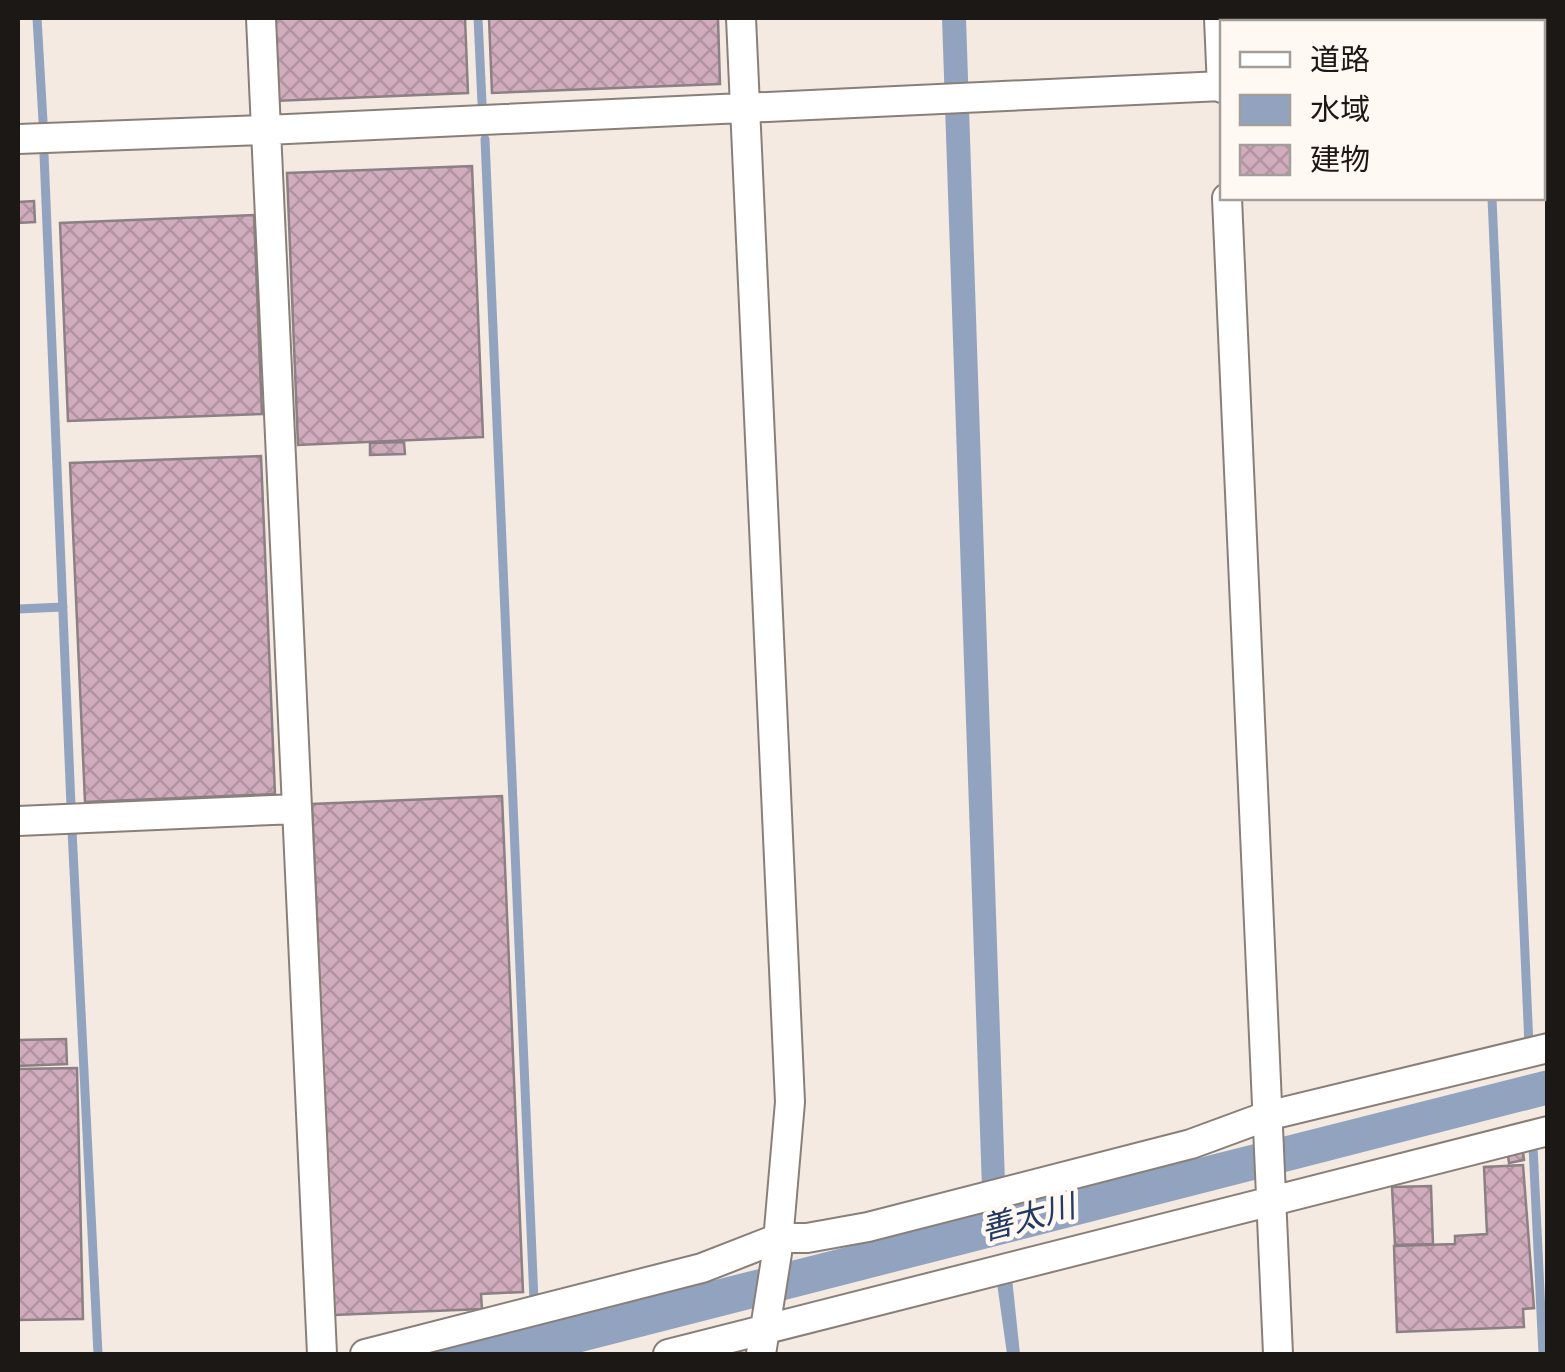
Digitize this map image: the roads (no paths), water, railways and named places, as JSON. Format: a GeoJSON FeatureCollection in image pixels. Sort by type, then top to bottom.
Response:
{"type":"FeatureCollection","features":[{"type":"Feature","properties":{"kind":"street"},"geometry":{"type":"LineString","coordinates":[[261,18],[322,1354]]}},
{"type":"Feature","properties":{"kind":"street"},"geometry":{"type":"LineString","coordinates":[[741,18],[790,1102],[778,1246],[763,1335]]}},
{"type":"Feature","properties":{"kind":"street"},"geometry":{"type":"LineString","coordinates":[[18,139],[1220,87]]}},
{"type":"Feature","properties":{"kind":"street"},"geometry":{"type":"LineString","coordinates":[[1227,200],[1278,1354]]}},
{"type":"Feature","properties":{"kind":"street"},"geometry":{"type":"LineString","coordinates":[[18,821],[297,809]]}},
{"type":"Feature","properties":{"kind":"street"},"geometry":{"type":"LineString","coordinates":[[364,1354],[807,1238],[887,1222],[1191,1144],[1548,1048]]}},
{"type":"Feature","properties":{"kind":"street"},"geometry":{"type":"LineString","coordinates":[[668,1354],[763,1335],[1271,1197],[1548,1131]]}},
{"type":"Feature","properties":{"kind":"water"},"geometry":{"type":"Polygon","coordinates":[[[942,18],[966,18],[1005,1183],[982,1189],[942,18]]]}},
{"type":"Feature","properties":{"kind":"water","name":"善太川"},"geometry":{"type":"Polygon","coordinates":[[[1547,1070],[1547,1105],[574,1354],[422,1354],[1547,1070]]]}},
{"type":"Feature","properties":{"kind":"water"},"geometry":{"type":"Polygon","coordinates":[[[1010,1259],[1020,1354],[1007,1354],[994,1262],[1010,1259]]]}},
{"type":"Feature","properties":{"kind":"waterway"},"geometry":{"type":"LineString","coordinates":[[37,18],[43,121]]}},
{"type":"Feature","properties":{"kind":"waterway"},"geometry":{"type":"LineString","coordinates":[[478,18],[482,103]]}},
{"type":"Feature","properties":{"kind":"waterway"},"geometry":{"type":"LineString","coordinates":[[485,139],[534,1301]]}},
{"type":"Feature","properties":{"kind":"waterway"},"geometry":{"type":"LineString","coordinates":[[44,154],[71,806]]}},
{"type":"Feature","properties":{"kind":"waterway"},"geometry":{"type":"LineString","coordinates":[[1492,200],[1529,1046]]}},
{"type":"Feature","properties":{"kind":"waterway"},"geometry":{"type":"LineString","coordinates":[[18,609],[63,607]]}},
{"type":"Feature","properties":{"kind":"waterway"},"geometry":{"type":"LineString","coordinates":[[72,830],[98,1354]]}},
{"type":"Feature","properties":{"kind":"waterway"},"geometry":{"type":"LineString","coordinates":[[1533,1146],[1543,1354]]}}]}
